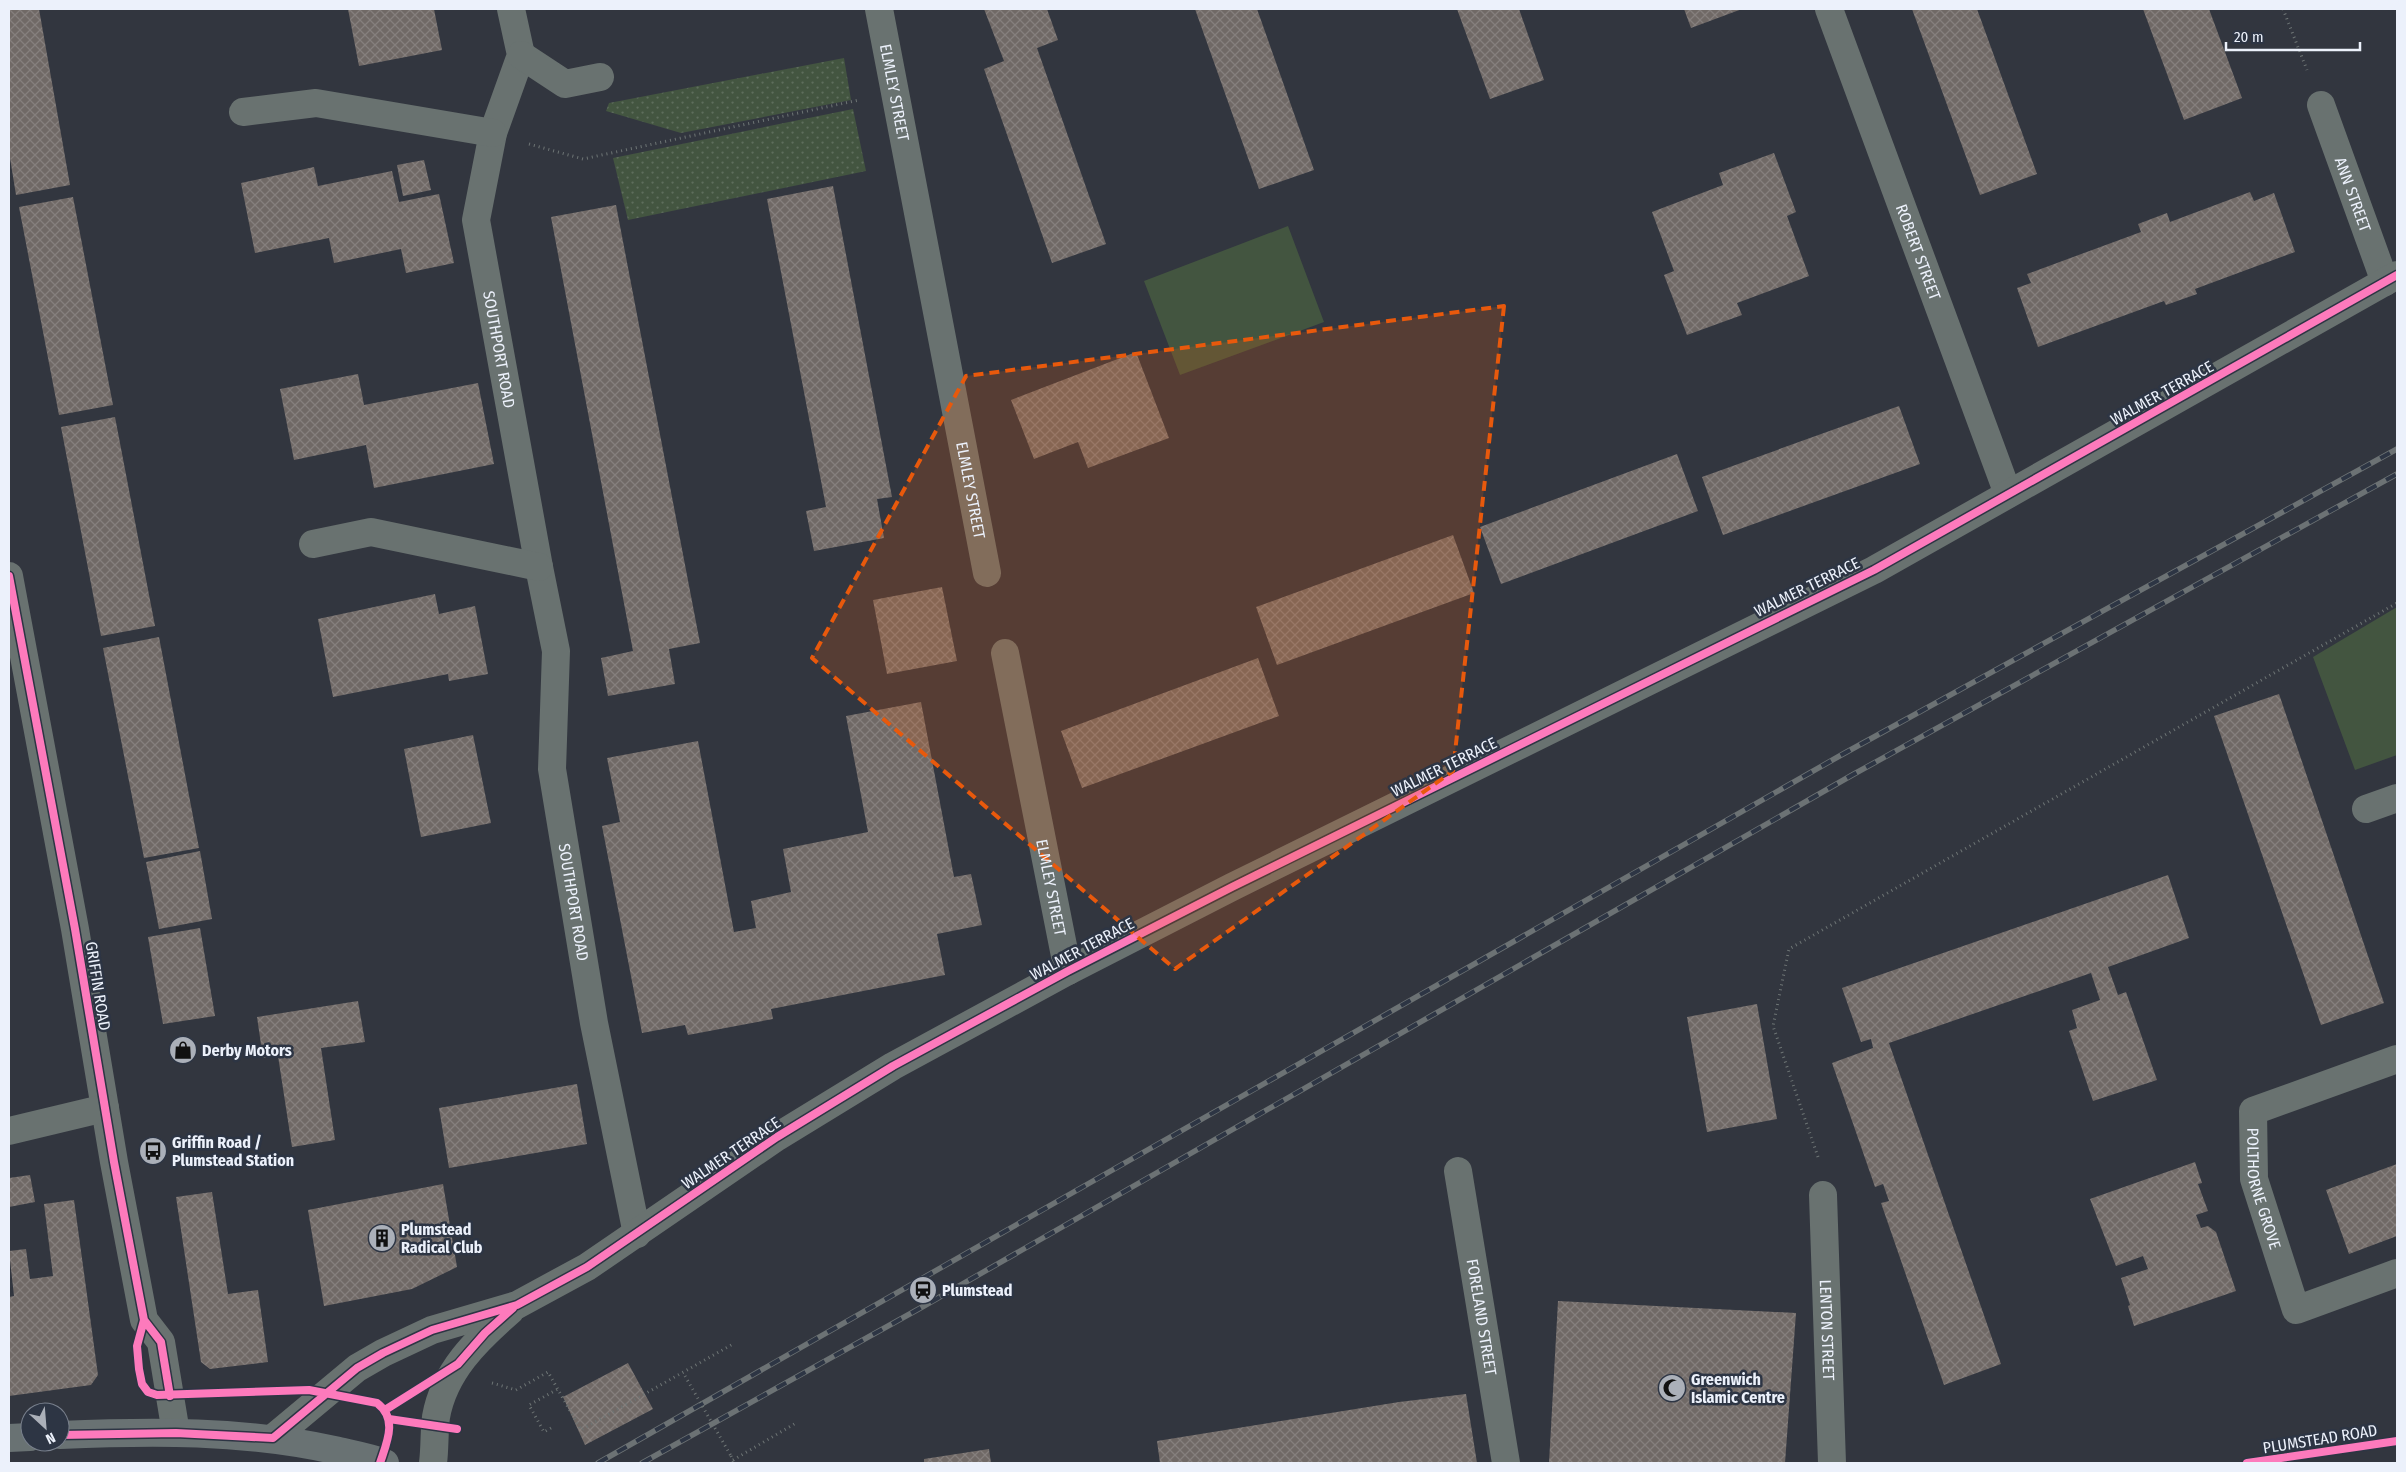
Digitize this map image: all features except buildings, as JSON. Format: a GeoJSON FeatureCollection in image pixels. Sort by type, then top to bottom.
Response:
{"type":"FeatureCollection","features":[{"type":"Feature","properties":{"kind":"main road"},"geometry":{"type":"LineString","coordinates":[[70,1435],[176,1433],[272,1438],[313,1445],[386,1463]]}},
{"type":"Feature","properties":{"kind":"street"},"geometry":{"type":"LineString","coordinates":[[511,9],[521,55],[565,84],[600,77]]}},
{"type":"Feature","properties":{"kind":"street","name":"ELMLEY STREET"},"geometry":{"type":"LineString","coordinates":[[879,9],[987,573]]}},
{"type":"Feature","properties":{"kind":"street","name":"ROBERT STREET"},"geometry":{"type":"LineString","coordinates":[[1829,9],[2008,494]]}},
{"type":"Feature","properties":{"kind":"street","name":"SOUTHPORT ROAD"},"geometry":{"type":"LineString","coordinates":[[521,55],[493,133],[476,220],[556,651],[552,769],[594,1023],[637,1234]]}},
{"type":"Feature","properties":{"kind":"street"},"geometry":{"type":"LineString","coordinates":[[243,112],[316,103],[493,133]]}},
{"type":"Feature","properties":{"kind":"street","name":"ANN STREET"},"geometry":{"type":"LineString","coordinates":[[2322,105],[2391,279]]}},
{"type":"Feature","properties":{"kind":"street","name":"WALMER TERRACE"},"geometry":{"type":"LineString","coordinates":[[272,1438],[358,1368],[382,1353],[432,1330],[517,1305],[587,1267],[785,1132],[893,1066],[1068,971],[1240,883],[1874,570],[2391,279]]}},
{"type":"Feature","properties":{"kind":"street"},"geometry":{"type":"LineString","coordinates":[[313,544],[371,532],[539,567]]}},
{"type":"Feature","properties":{"kind":"street","name":"GRIFFIN ROAD"},"geometry":{"type":"LineString","coordinates":[[9,576],[73,919],[144,1320],[161,1342],[176,1433]]}},
{"type":"Feature","properties":{"kind":"street","name":"ELMLEY STREET"},"geometry":{"type":"LineString","coordinates":[[1005,653],[1068,971]]}},
{"type":"Feature","properties":{"kind":"street"},"geometry":{"type":"LineString","coordinates":[[2366,809],[2397,798]]}},
{"type":"Feature","properties":{"kind":"street","name":"POLTHORNE GROVE"},"geometry":{"type":"LineString","coordinates":[[2397,1059],[2253,1111],[2254,1179],[2296,1310],[2397,1273]]}},
{"type":"Feature","properties":{"kind":"street"},"geometry":{"type":"LineString","coordinates":[[9,1131],[105,1108]]}},
{"type":"Feature","properties":{"kind":"street","name":"FORELAND STREET"},"geometry":{"type":"LineString","coordinates":[[1458,1171],[1506,1463]]}},
{"type":"Feature","properties":{"kind":"street","name":"LENTON STREET"},"geometry":{"type":"LineString","coordinates":[[1823,1196],[1832,1463]]}},
{"type":"Feature","properties":{"kind":"street","name":"WALMER TERRACE"},"geometry":{"type":"LineString","coordinates":[[433,1463],[436,1418],[445,1386],[468,1350],[517,1305]]}},
{"type":"Feature","properties":{"kind":"path"},"geometry":{"type":"LineString","coordinates":[[2283,9],[2322,105]]}},
{"type":"Feature","properties":{"kind":"path"},"geometry":{"type":"LineString","coordinates":[[493,133],[583,160],[895,92]]}},
{"type":"Feature","properties":{"kind":"path"},"geometry":{"type":"LineString","coordinates":[[1823,1196],[1824,1175],[1773,1026],[1789,950],[2397,603]]}},
{"type":"Feature","properties":{"kind":"path"},"geometry":{"type":"LineString","coordinates":[[483,1380],[516,1390],[548,1372],[581,1430],[684,1375],[733,1344]]}},
{"type":"Feature","properties":{"kind":"path"},"geometry":{"type":"LineString","coordinates":[[684,1375],[734,1462],[796,1423]]}},
{"type":"Feature","properties":{"kind":"path"},"geometry":{"type":"LineString","coordinates":[[550,1428],[544,1432],[529,1406],[558,1389]]}},
{"type":"Feature","properties":{"kind":"highlighted area"},"geometry":{"type":"Polygon","coordinates":[[[1504,306],[1453,771],[1175,969],[812,658],[966,376],[1504,306]]]}},
{"type":"Feature","properties":{"kind":"green space"},"geometry":{"type":"Polygon","coordinates":[[[844,58],[851,100],[681,133],[606,111],[609,103],[844,58]]]}},
{"type":"Feature","properties":{"kind":"green space"},"geometry":{"type":"Polygon","coordinates":[[[853,109],[866,171],[628,220],[613,158],[853,109]]]}},
{"type":"Feature","properties":{"kind":"green space"},"geometry":{"type":"Polygon","coordinates":[[[1288,226],[1324,322],[1180,375],[1144,281],[1288,226]]]}},
{"type":"Feature","properties":{"kind":"green space"},"geometry":{"type":"Polygon","coordinates":[[[2397,607],[2397,755],[2355,770],[2313,657],[2397,607]]]}},
{"type":"Feature","properties":{"kind":"railway"},"geometry":{"type":"LineString","coordinates":[[598,1463],[1843,754],[2397,449]]}},
{"type":"Feature","properties":{"kind":"railway"},"geometry":{"type":"LineString","coordinates":[[642,1463],[924,1306],[1854,774],[2397,474]]}},
{"type":"Feature","properties":{"kind":"cycle path"},"geometry":{"type":"LineString","coordinates":[[70,1435],[176,1433],[273,1438],[357,1368],[383,1353],[432,1330],[517,1305],[587,1267],[777,1137],[893,1066],[1068,971],[1232,887],[1874,570],[2397,275]]}},
{"type":"Feature","properties":{"kind":"cycle path"},"geometry":{"type":"LineString","coordinates":[[9,576],[75,929],[114,1162],[144,1320],[161,1342],[170,1396]]}},
{"type":"Feature","properties":{"kind":"cycle path"},"geometry":{"type":"LineString","coordinates":[[385,1410],[458,1364],[485,1333],[513,1308]]}},
{"type":"Feature","properties":{"kind":"cycle path"},"geometry":{"type":"LineString","coordinates":[[144,1320],[137,1346],[142,1384],[148,1392],[157,1395],[309,1390],[377,1403],[383,1409],[389,1423],[388,1439],[380,1463]]}},
{"type":"Feature","properties":{"kind":"cycle path"},"geometry":{"type":"LineString","coordinates":[[389,1419],[457,1429]]}},
{"type":"Feature","properties":{"kind":"cycle path","name":"PLUMSTEAD ROAD"},"geometry":{"type":"LineString","coordinates":[[2247,1463],[2397,1441]]}},
{"type":"Feature","properties":{"kind":"place","name":"Derby Motors"},"geometry":{"type":"Point","coordinates":[183,1050]}},
{"type":"Feature","properties":{"kind":"place","name":"Griffin Road / Plumstead Station"},"geometry":{"type":"Point","coordinates":[153,1151]}},
{"type":"Feature","properties":{"kind":"place","name":"Plumstead Radical Club"},"geometry":{"type":"Point","coordinates":[382,1238]}},
{"type":"Feature","properties":{"kind":"place","name":"Plumstead"},"geometry":{"type":"Point","coordinates":[923,1290]}},
{"type":"Feature","properties":{"kind":"place","name":"Greenwich Islamic Centre"},"geometry":{"type":"Point","coordinates":[1672,1388]}}]}
